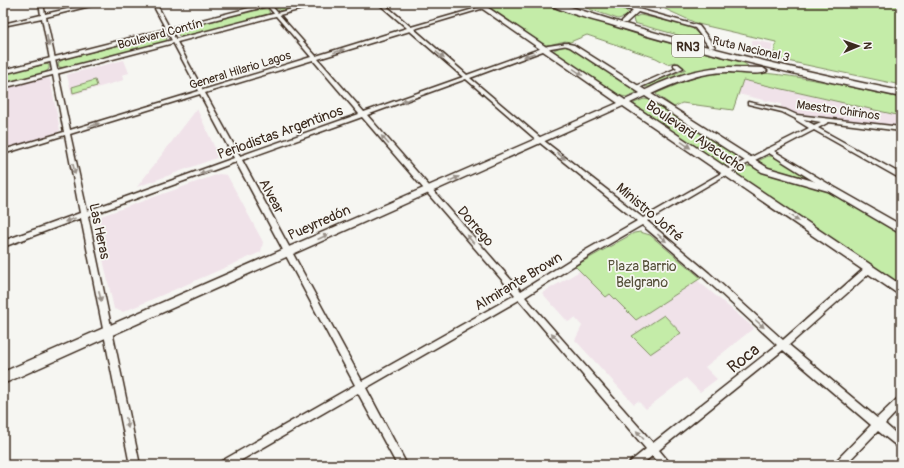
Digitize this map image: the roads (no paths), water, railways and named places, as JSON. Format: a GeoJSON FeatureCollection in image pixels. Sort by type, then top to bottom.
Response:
{"type":"FeatureCollection","features":[{"type":"Feature","properties":{"kind":"highway","name":"Ruta Nacional 3"},"geometry":{"type":"LineString","coordinates":[[552,3],[678,44],[901,94]]}},
{"type":"Feature","properties":{"kind":"highway","name":"Ruta Nacional 3"},"geometry":{"type":"LineString","coordinates":[[567,3],[624,22],[712,46],[901,88]]}},
{"type":"Feature","properties":{"kind":"highway"},"geometry":{"type":"LineString","coordinates":[[646,93],[695,74],[721,70],[748,70],[827,78]]}},
{"type":"Feature","properties":{"kind":"main road","name":"Boulevard Contín"},"geometry":{"type":"LineString","coordinates":[[3,86],[322,3]]}},
{"type":"Feature","properties":{"kind":"main road","name":"Boulevard Contín"},"geometry":{"type":"LineString","coordinates":[[3,72],[170,31],[271,4]]}},
{"type":"Feature","properties":{"kind":"main road","name":"Boulevard Ayacucho"},"geometry":{"type":"LineString","coordinates":[[480,5],[901,291]]}},
{"type":"Feature","properties":{"kind":"main road","name":"Boulevard Ayacucho"},"geometry":{"type":"LineString","coordinates":[[566,44],[572,46],[637,87],[765,170],[832,189],[901,230]]}},
{"type":"Feature","properties":{"kind":"main road","name":"Pueyrredón"},"geometry":{"type":"LineString","coordinates":[[3,378],[541,141],[646,93]]}},
{"type":"Feature","properties":{"kind":"street","name":"Las Heras"},"geometry":{"type":"LineString","coordinates":[[41,3],[135,465]]}},
{"type":"Feature","properties":{"kind":"street"},"geometry":{"type":"LineString","coordinates":[[3,25],[100,3]]}},
{"type":"Feature","properties":{"kind":"street","name":"Alvear"},"geometry":{"type":"LineString","coordinates":[[154,3],[402,465]]}},
{"type":"Feature","properties":{"kind":"street","name":"Ministro Jofré"},"geometry":{"type":"LineString","coordinates":[[380,3],[541,141],[642,221],[706,275],[783,345],[901,444]]}},
{"type":"Feature","properties":{"kind":"street"},"geometry":{"type":"LineString","coordinates":[[610,3],[697,27],[712,46]]}},
{"type":"Feature","properties":{"kind":"street","name":"Dorrego"},"geometry":{"type":"LineString","coordinates":[[271,4],[277,15],[666,465]]}},
{"type":"Feature","properties":{"kind":"street","name":"General Hilario Lagos"},"geometry":{"type":"LineString","coordinates":[[3,152],[410,30],[480,5]]}},
{"type":"Feature","properties":{"kind":"street"},"geometry":{"type":"LineString","coordinates":[[624,22],[636,11]]}},
{"type":"Feature","properties":{"kind":"street","name":"Periodistas Argentinos"},"geometry":{"type":"LineString","coordinates":[[3,244],[545,49],[560,44],[566,44]]}},
{"type":"Feature","properties":{"kind":"street"},"geometry":{"type":"LineString","coordinates":[[637,87],[681,68],[676,65]]}},
{"type":"Feature","properties":{"kind":"street","name":"Maestro Chirinos"},"geometry":{"type":"LineString","coordinates":[[750,102],[784,111],[796,117],[899,130]]}},
{"type":"Feature","properties":{"kind":"street"},"geometry":{"type":"LineString","coordinates":[[796,117],[901,177]]}},
{"type":"Feature","properties":{"kind":"street","name":"Almirante Brown"},"geometry":{"type":"LineString","coordinates":[[223,465],[520,296],[589,252],[727,172],[827,121]]}},
{"type":"Feature","properties":{"kind":"street","name":"Boulevard Ayacucho"},"geometry":{"type":"LineString","coordinates":[[768,150],[832,189]]}},
{"type":"Feature","properties":{"kind":"street","name":"Roca"},"geometry":{"type":"LineString","coordinates":[[633,465],[783,345],[869,269]]}},
{"type":"Feature","properties":{"kind":"street"},"geometry":{"type":"LineString","coordinates":[[838,465],[901,401]]}},
{"type":"Feature","properties":{"kind":"park label","name":"Plaza Barrio Belgrano"},"geometry":{"type":"Point","coordinates":[642,274]}}]}
